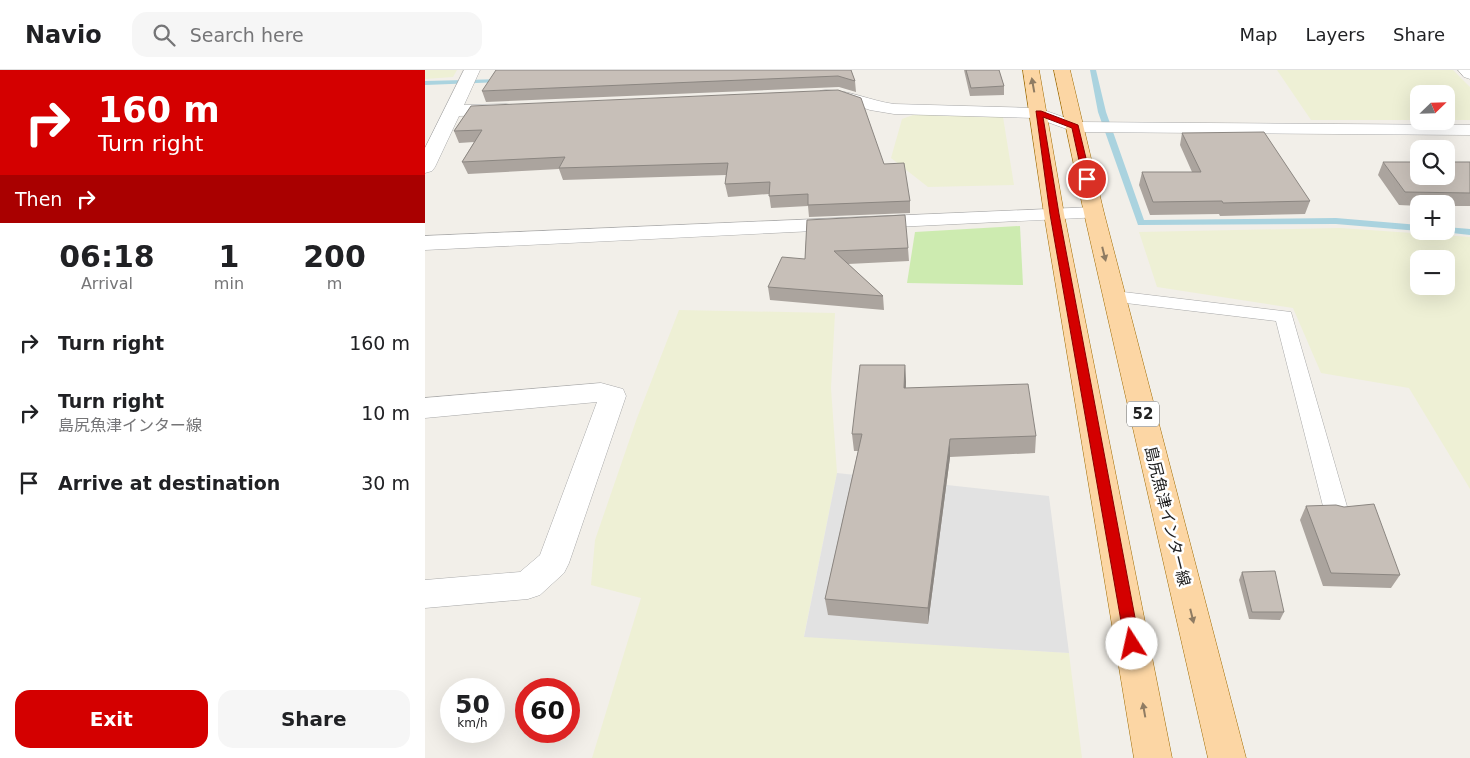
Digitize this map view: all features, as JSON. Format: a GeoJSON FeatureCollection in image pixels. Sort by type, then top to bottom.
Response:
{"type":"FeatureCollection","features":[{"type":"Feature","properties":{"kind":"main road"},"geometry":{"type":"LineString","coordinates":[[1031,70],[1054,214],[1153,758]]}},
{"type":"Feature","properties":{"kind":"main road","name":"島尻魚津インター線"},"geometry":{"type":"LineString","coordinates":[[1062,70],[1094,213],[1227,758]]}},
{"type":"Feature","properties":{"kind":"street"},"geometry":{"type":"LineString","coordinates":[[425,167],[430,147],[451,111],[471,70]]}},
{"type":"Feature","properties":{"kind":"street"},"geometry":{"type":"LineString","coordinates":[[1466,70],[1470,74]]}},
{"type":"Feature","properties":{"kind":"street"},"geometry":{"type":"LineString","coordinates":[[810,96],[839,94],[874,106],[894,109],[1038,113],[1075,127],[1470,130]]}},
{"type":"Feature","properties":{"kind":"street"},"geometry":{"type":"LineString","coordinates":[[451,111],[519,108]]}},
{"type":"Feature","properties":{"kind":"street"},"geometry":{"type":"LineString","coordinates":[[425,244],[1094,213]]}},
{"type":"Feature","properties":{"kind":"street"},"geometry":{"type":"LineString","coordinates":[[425,408],[601,392],[613,396],[553,563],[528,585],[425,594]]}},
{"type":"Feature","properties":{"kind":"lane"},"geometry":{"type":"LineString","coordinates":[[1115,297],[1284,316],[1336,510]]}},
{"type":"Feature","properties":{"kind":"green space"},"geometry":{"type":"Polygon","coordinates":[[[425,70],[457,70],[453,77],[425,79],[425,70]]]}},
{"type":"Feature","properties":{"kind":"green space"},"geometry":{"type":"Polygon","coordinates":[[[1277,70],[1453,70],[1470,87],[1470,120],[1455,120],[1455,85],[1410,85],[1410,120],[1311,120],[1277,70]]]}},
{"type":"Feature","properties":{"kind":"green space"},"geometry":{"type":"Polygon","coordinates":[[[913,115],[1003,117],[1014,185],[928,187],[891,158],[902,119],[913,115]]]}},
{"type":"Feature","properties":{"kind":"green space"},"geometry":{"type":"Polygon","coordinates":[[[1020,226],[1023,285],[907,283],[915,232],[1020,226]]]}},
{"type":"Feature","properties":{"kind":"green space"},"geometry":{"type":"Polygon","coordinates":[[[1340,228],[1410,233],[1410,240],[1455,240],[1455,236],[1470,237],[1470,489],[1409,388],[1321,373],[1293,308],[1157,287],[1139,232],[1340,228]]]}},
{"type":"Feature","properties":{"kind":"green space"},"geometry":{"type":"Polygon","coordinates":[[[679,310],[835,313],[831,388],[837,473],[804,636],[1069,653],[1082,758],[592,758],[641,598],[591,585],[595,540],[637,418],[679,310]]]}},
{"type":"Feature","properties":{"kind":"shaded area"},"geometry":{"type":"Polygon","coordinates":[[[837,473],[1049,496],[1069,653],[804,637],[837,473]]]}},
{"type":"Feature","properties":{"kind":"building"},"geometry":{"type":"Polygon","coordinates":[[[496,70],[851,70],[855,81],[838,76],[482,91],[496,70]]]}},
{"type":"Feature","properties":{"kind":"building"},"geometry":{"type":"Polygon","coordinates":[[[966,70],[999,70],[1004,86],[971,88],[966,70]]]}},
{"type":"Feature","properties":{"kind":"building"},"geometry":{"type":"Polygon","coordinates":[[[838,90],[861,98],[884,164],[904,163],[910,201],[808,205],[808,194],[769,196],[770,182],[725,184],[728,163],[559,168],[565,157],[462,162],[482,130],[454,131],[471,106],[838,90]]]}},
{"type":"Feature","properties":{"kind":"building"},"geometry":{"type":"Polygon","coordinates":[[[1264,132],[1310,201],[1153,202],[1142,172],[1201,172],[1182,133],[1264,132]]]}},
{"type":"Feature","properties":{"kind":"building"},"geometry":{"type":"Polygon","coordinates":[[[1383,162],[1410,162],[1410,185],[1455,185],[1455,162],[1470,162],[1470,193],[1405,192],[1383,162]]]}},
{"type":"Feature","properties":{"kind":"building"},"geometry":{"type":"Polygon","coordinates":[[[905,215],[908,248],[834,251],[883,296],[768,287],[782,257],[805,259],[807,220],[905,215]]]}},
{"type":"Feature","properties":{"kind":"building"},"geometry":{"type":"Polygon","coordinates":[[[860,365],[905,365],[904,388],[1028,384],[1036,436],[950,439],[928,608],[825,599],[862,434],[852,434],[860,365]]]}},
{"type":"Feature","properties":{"kind":"building"},"geometry":{"type":"Polygon","coordinates":[[[1374,504],[1400,575],[1331,573],[1306,506],[1336,505],[1344,507],[1374,504]]]}},
{"type":"Feature","properties":{"kind":"building"},"geometry":{"type":"Polygon","coordinates":[[[1275,571],[1284,612],[1252,612],[1242,572],[1275,571]]]}},
{"type":"Feature","properties":{"kind":"waterway"},"geometry":{"type":"LineString","coordinates":[[1093,70],[1102,112],[1141,223],[1336,221],[1410,227]]}},
{"type":"Feature","properties":{"kind":"waterway"},"geometry":{"type":"LineString","coordinates":[[425,83],[502,80]]}},
{"type":"Feature","properties":{"kind":"waterway"},"geometry":{"type":"LineString","coordinates":[[1455,231],[1470,232]]}},
{"type":"Feature","properties":{"kind":"route"},"geometry":{"type":"LineString","coordinates":[[1087,179],[1075,127],[1038,113],[1054,214],[1132,644]]}}]}
